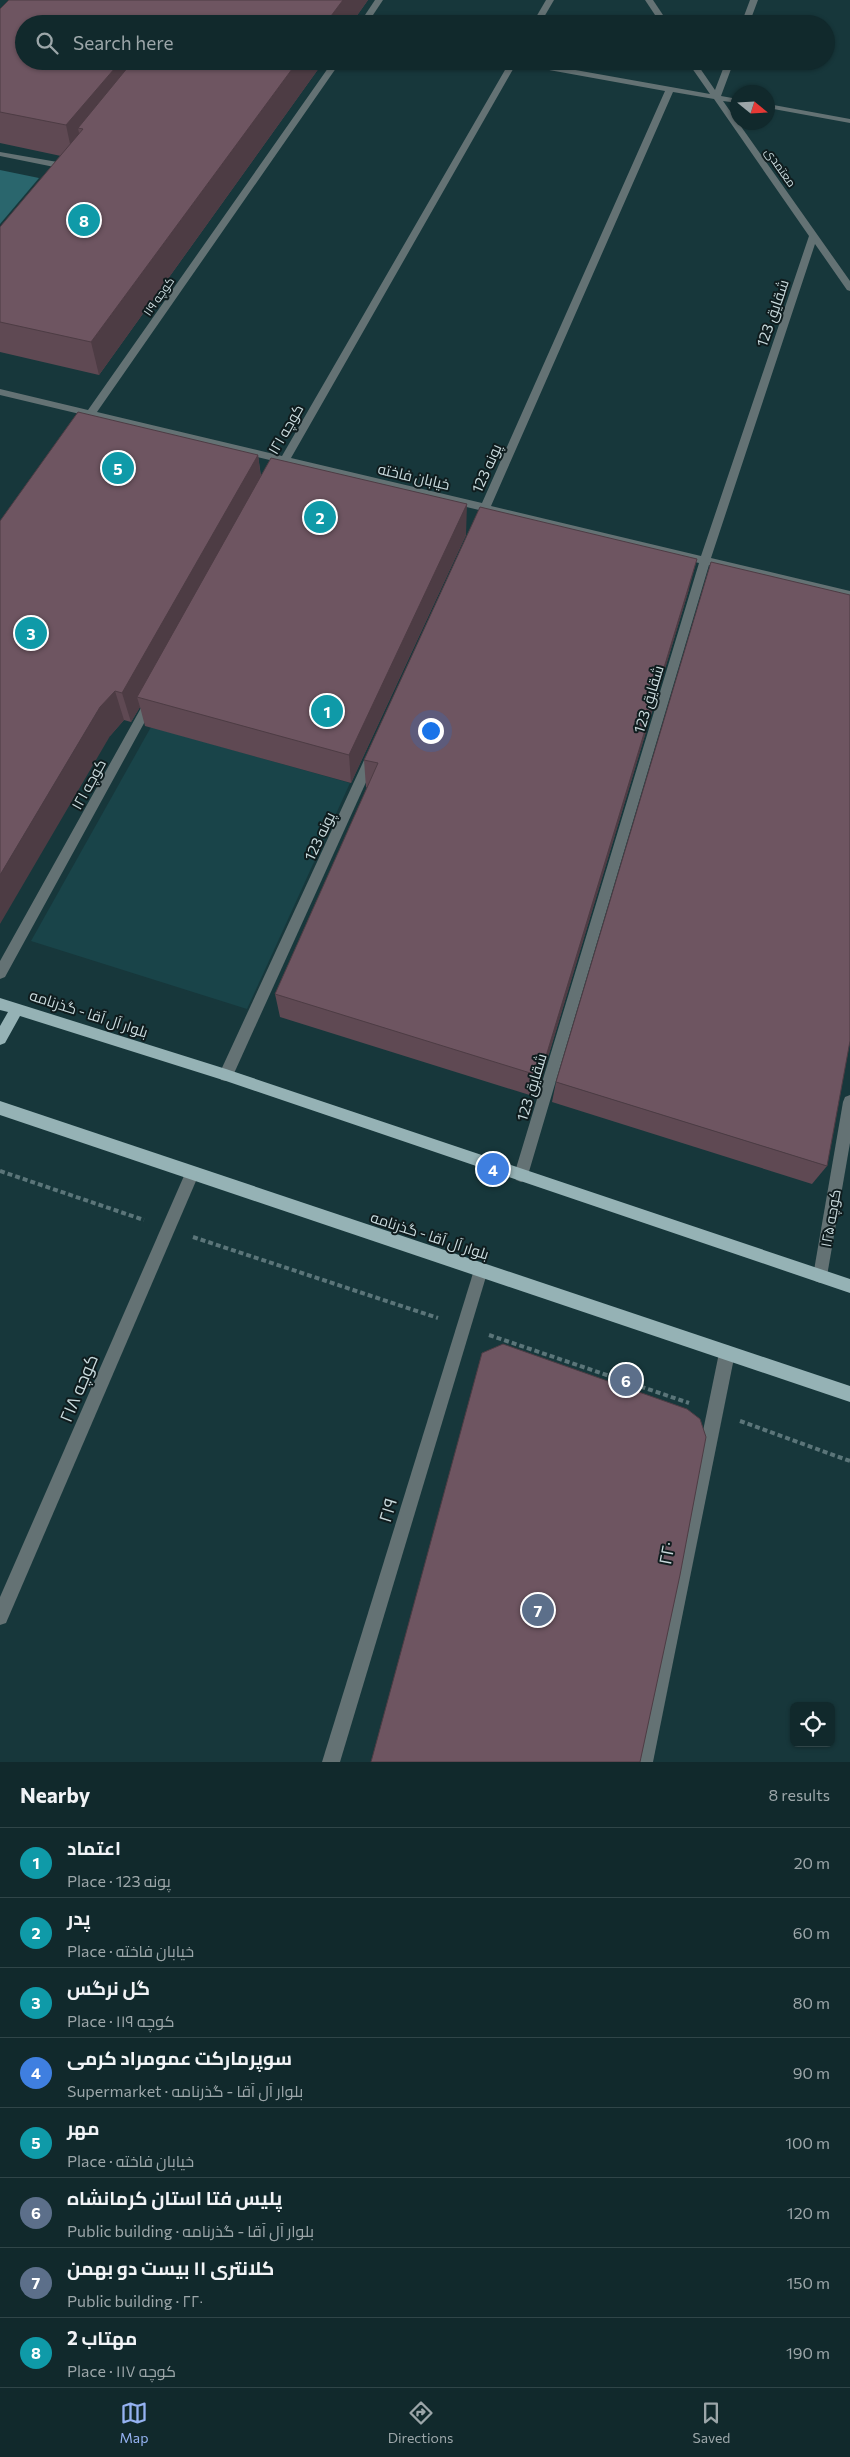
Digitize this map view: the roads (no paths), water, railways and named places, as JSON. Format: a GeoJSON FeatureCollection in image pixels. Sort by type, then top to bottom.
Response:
{"type":"FeatureCollection","features":[{"type":"Feature","properties":{"kind":"main road","name":"بلوار آل آقا - گذرنامه"},"geometry":{"type":"LineString","coordinates":[[0,1004],[226,1075],[850,1286]]}},
{"type":"Feature","properties":{"kind":"main road"},"geometry":{"type":"LineString","coordinates":[[0,1038],[17,1008]]}},
{"type":"Feature","properties":{"kind":"main road","name":"بلوار آل آقا - گذرنامه"},"geometry":{"type":"LineString","coordinates":[[0,1108],[850,1394]]}},
{"type":"Feature","properties":{"kind":"street"},"geometry":{"type":"LineString","coordinates":[[369,15],[379,0]]}},
{"type":"Feature","properties":{"kind":"street"},"geometry":{"type":"LineString","coordinates":[[541,15],[550,0]]}},
{"type":"Feature","properties":{"kind":"street"},"geometry":{"type":"LineString","coordinates":[[648,0],[659,15]]}},
{"type":"Feature","properties":{"kind":"street"},"geometry":{"type":"LineString","coordinates":[[748,15],[754,0]]}},
{"type":"Feature","properties":{"kind":"street","name":"کوچه ۱۱۹"},"geometry":{"type":"LineString","coordinates":[[80,430],[330,70]]}},
{"type":"Feature","properties":{"kind":"street","name":"کوچه ۱۲۱"},"geometry":{"type":"LineString","coordinates":[[270,486],[509,70]]}},
{"type":"Feature","properties":{"kind":"street"},"geometry":{"type":"LineString","coordinates":[[560,70],[730,99]]}},
{"type":"Feature","properties":{"kind":"street","name":"معتمدی"},"geometry":{"type":"LineString","coordinates":[[698,70],[850,288]]}},
{"type":"Feature","properties":{"kind":"street"},"geometry":{"type":"LineString","coordinates":[[717,97],[727,70]]}},
{"type":"Feature","properties":{"kind":"street","name":"123 پونه"},"geometry":{"type":"LineString","coordinates":[[473,535],[670,89]]}},
{"type":"Feature","properties":{"kind":"street"},"geometry":{"type":"LineString","coordinates":[[775,107],[850,121]]}},
{"type":"Feature","properties":{"kind":"street"},"geometry":{"type":"LineString","coordinates":[[0,154],[73,168]]}},
{"type":"Feature","properties":{"kind":"street"},"geometry":{"type":"LineString","coordinates":[[67,175],[79,160]]}},
{"type":"Feature","properties":{"kind":"street","name":"123 شقایق"},"geometry":{"type":"LineString","coordinates":[[521,1175],[705,560],[814,236]]}},
{"type":"Feature","properties":{"kind":"street","name":"خیابان فاخته"},"geometry":{"type":"LineString","coordinates":[[0,392],[850,595]]}},
{"type":"Feature","properties":{"kind":"street","name":"کوچه ۱۲۱"},"geometry":{"type":"LineString","coordinates":[[0,973],[154,695]]}},
{"type":"Feature","properties":{"kind":"street","name":"123 پونه"},"geometry":{"type":"LineString","coordinates":[[226,1075],[374,751]]}},
{"type":"Feature","properties":{"kind":"street","name":"کوچه ۱۲۵"},"geometry":{"type":"LineString","coordinates":[[820,1276],[850,1102]]}},
{"type":"Feature","properties":{"kind":"street","name":"کوچه ۲۱۸"},"geometry":{"type":"LineString","coordinates":[[0,1617],[192,1174]]}},
{"type":"Feature","properties":{"kind":"street","name":"۲۱۹"},"geometry":{"type":"LineString","coordinates":[[331,1762],[481,1270]]}},
{"type":"Feature","properties":{"kind":"street","name":"۲۲۰"},"geometry":{"type":"LineString","coordinates":[[644,1762],[727,1353]]}},
{"type":"Feature","properties":{"kind":"place","name":"مهتاب 2"},"geometry":{"type":"Point","coordinates":[84,220]}},
{"type":"Feature","properties":{"kind":"place","name":"مهر"},"geometry":{"type":"Point","coordinates":[118,468]}},
{"type":"Feature","properties":{"kind":"place","name":"پدر"},"geometry":{"type":"Point","coordinates":[320,517]}},
{"type":"Feature","properties":{"kind":"place","name":"گل نرگس"},"geometry":{"type":"Point","coordinates":[31,633]}},
{"type":"Feature","properties":{"kind":"place","name":"اعتماد"},"geometry":{"type":"Point","coordinates":[327,711]}},
{"type":"Feature","properties":{"kind":"place","name":"سوپرمارکت عمومراد کرمی"},"geometry":{"type":"Point","coordinates":[493,1169]}},
{"type":"Feature","properties":{"kind":"place","name":"پلیس فتا استان کرمانشاه"},"geometry":{"type":"Point","coordinates":[626,1380]}},
{"type":"Feature","properties":{"kind":"place","name":"کلانتری ۱۱ بیست دو بهمن"},"geometry":{"type":"Point","coordinates":[538,1610]}}]}
